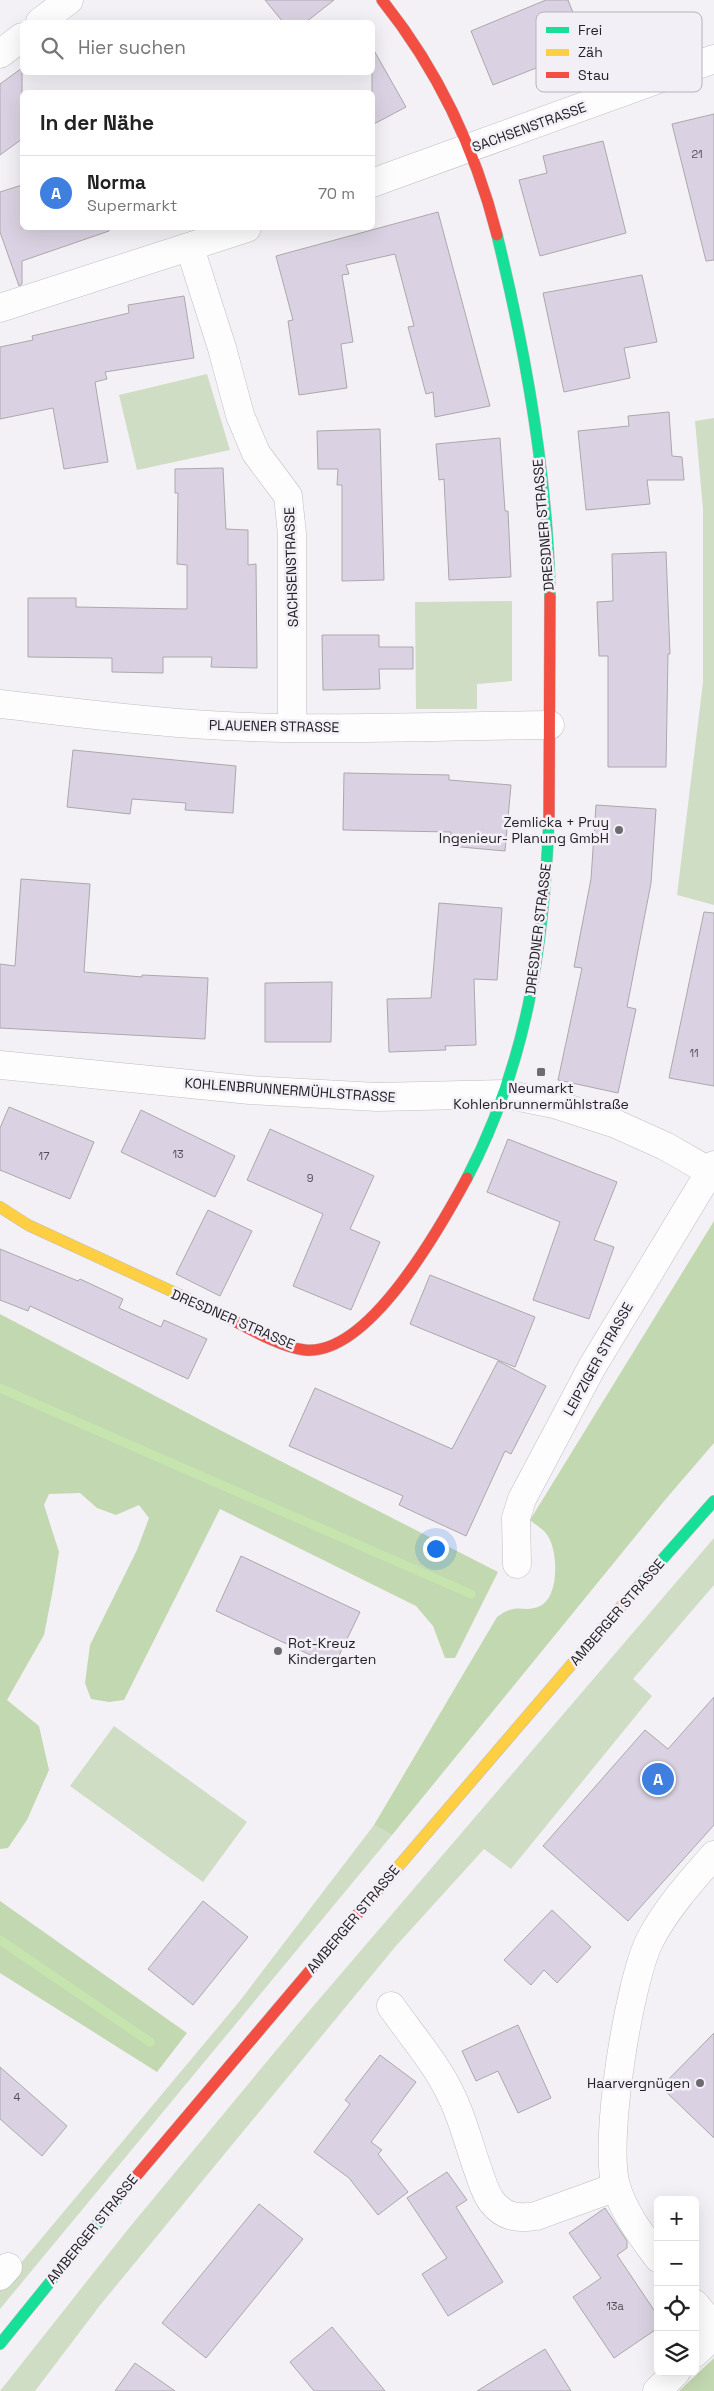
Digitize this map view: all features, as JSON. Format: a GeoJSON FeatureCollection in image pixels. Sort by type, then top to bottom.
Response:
{"type":"FeatureCollection","features":[{"type":"Feature","properties":{"kind":"street"},"geometry":{"type":"LineString","coordinates":[[43,20],[69,0]]}},
{"type":"Feature","properties":{"kind":"street","name":"DRESDNER STRASSE"},"geometry":{"type":"LineString","coordinates":[[0,1208],[28,1225],[278,1341],[305,1350],[329,1347],[355,1330],[381,1307],[405,1280],[438,1228],[478,1152],[505,1094],[530,1002],[546,884],[550,791],[550,592],[542,497],[528,378],[516,313],[487,197],[470,149],[444,94],[414,41],[382,0]]}},
{"type":"Feature","properties":{"kind":"street"},"geometry":{"type":"LineString","coordinates":[[0,54],[20,39]]}},
{"type":"Feature","properties":{"kind":"street","name":"SACHSENSTRASSE"},"geometry":{"type":"LineString","coordinates":[[702,63],[714,59]]}},
{"type":"Feature","properties":{"kind":"street","name":"SACHSENSTRASSE"},"geometry":{"type":"LineString","coordinates":[[375,182],[625,92]]}},
{"type":"Feature","properties":{"kind":"street"},"geometry":{"type":"LineString","coordinates":[[3,301],[190,248],[241,230]]}},
{"type":"Feature","properties":{"kind":"street","name":"SACHSENSTRASSE"},"geometry":{"type":"LineString","coordinates":[[190,248],[222,348],[240,415],[256,453],[288,496],[292,534],[292,727]]}},
{"type":"Feature","properties":{"kind":"street","name":"PLAUENER STRASSE"},"geometry":{"type":"LineString","coordinates":[[0,704],[73,713],[208,725],[292,727],[550,725]]}},
{"type":"Feature","properties":{"kind":"street","name":"KOHLENBRUNNERMÜHLSTRASSE"},"geometry":{"type":"LineString","coordinates":[[0,1065],[250,1090],[377,1097],[505,1094],[554,1104],[616,1124],[713,1170]]}},
{"type":"Feature","properties":{"kind":"street","name":"LEIPZIGER STRASSE"},"geometry":{"type":"LineString","coordinates":[[517,1564],[516,1518],[522,1499],[592,1367],[713,1170]]}},
{"type":"Feature","properties":{"kind":"street","name":"AMBERGER STRASSE"},"geometry":{"type":"LineString","coordinates":[[0,2344],[172,2132],[614,1614],[714,1501]]}},
{"type":"Feature","properties":{"kind":"street"},"geometry":{"type":"LineString","coordinates":[[654,2252],[630,2218],[616,2187],[612,2168],[612,2140],[628,2021],[640,1965],[650,1940],[688,1884],[714,1855]]}},
{"type":"Feature","properties":{"kind":"street"},"geometry":{"type":"LineString","coordinates":[[391,2006],[439,2073],[451,2095],[483,2184],[490,2200],[499,2210],[508,2216],[522,2218],[536,2216],[616,2187]]}},
{"type":"Feature","properties":{"kind":"street"},"geometry":{"type":"LineString","coordinates":[[699,2309],[714,2327]]}},
{"type":"Feature","properties":{"kind":"street"},"geometry":{"type":"LineString","coordinates":[[699,2349],[714,2335]]}},
{"type":"Feature","properties":{"kind":"street"},"geometry":{"type":"LineString","coordinates":[[657,2391],[672,2376]]}},
{"type":"Feature","properties":{"kind":"green space"},"geometry":{"type":"Polygon","coordinates":[[[207,374],[230,450],[137,470],[119,395],[207,374]]]}},
{"type":"Feature","properties":{"kind":"green space"},"geometry":{"type":"Polygon","coordinates":[[[714,418],[714,905],[677,895],[703,682],[703,509],[695,421],[714,418]]]}},
{"type":"Feature","properties":{"kind":"green space"},"geometry":{"type":"Polygon","coordinates":[[[512,601],[512,681],[477,684],[477,709],[416,709],[415,602],[512,601]]]}},
{"type":"Feature","properties":{"kind":"green space"},"geometry":{"type":"Polygon","coordinates":[[[714,1221],[714,1443],[665,1500],[392,1835],[374,1825],[497,1617],[510,1610],[529,1609],[540,1606],[551,1594],[555,1575],[552,1545],[546,1533],[530,1520],[714,1221]]]}},
{"type":"Feature","properties":{"kind":"green space"},"geometry":{"type":"Polygon","coordinates":[[[0,1314],[216,1428],[498,1572],[455,1658],[445,1658],[433,1626],[416,1606],[220,1509],[124,1700],[109,1702],[91,1699],[85,1683],[90,1645],[137,1550],[149,1518],[139,1505],[116,1515],[97,1508],[80,1493],[49,1494],[44,1505],[59,1552],[44,1635],[7,1700],[39,1726],[49,1770],[27,1820],[8,1848],[0,1849],[0,1314]]]}},
{"type":"Feature","properties":{"kind":"green space"},"geometry":{"type":"Polygon","coordinates":[[[714,1538],[714,1585],[633,1679],[652,1696],[511,1869],[484,1849],[395,1947],[101,2304],[35,2391],[0,2391],[129,2228],[298,2024],[714,1538]]]}},
{"type":"Feature","properties":{"kind":"green space"},"geometry":{"type":"Polygon","coordinates":[[[114,1726],[247,1822],[203,1882],[70,1786],[114,1726]]]}},
{"type":"Feature","properties":{"kind":"green space"},"geometry":{"type":"Polygon","coordinates":[[[374,1825],[392,1835],[0,2309],[0,2288],[239,2002],[374,1825]]]}},
{"type":"Feature","properties":{"kind":"green space"},"geometry":{"type":"Polygon","coordinates":[[[0,1901],[187,2033],[157,2072],[0,1973],[0,1901]]]}},
{"type":"Feature","properties":{"kind":"green space"},"geometry":{"type":"Polygon","coordinates":[[[714,2358],[714,2391],[679,2391],[695,2376],[699,2376],[699,2372],[714,2358]]]}},
{"type":"Feature","properties":{"kind":"building"},"geometry":{"type":"Polygon","coordinates":[[[265,0],[334,0],[309,20],[281,20],[265,0]]]}},
{"type":"Feature","properties":{"kind":"building"},"geometry":{"type":"Polygon","coordinates":[[[546,0],[568,0],[573,12],[536,12],[536,68],[493,85],[471,31],[546,0]]]}},
{"type":"Feature","properties":{"kind":"building"},"geometry":{"type":"Polygon","coordinates":[[[375,52],[406,107],[375,123],[375,90],[372,90],[372,75],[375,75],[375,52]]]}},
{"type":"Feature","properties":{"kind":"building"},"geometry":{"type":"Polygon","coordinates":[[[20,69],[22,90],[20,90],[20,140],[0,155],[0,84],[20,69]]]}},
{"type":"Feature","properties":{"kind":"building"},"geometry":{"type":"Polygon","coordinates":[[[714,114],[714,260],[706,261],[672,124],[714,114]]]}},
{"type":"Feature","properties":{"kind":"building"},"geometry":{"type":"Polygon","coordinates":[[[603,141],[626,233],[540,256],[519,180],[547,173],[543,156],[603,141]]]}},
{"type":"Feature","properties":{"kind":"building"},"geometry":{"type":"Polygon","coordinates":[[[20,186],[20,230],[109,231],[22,261],[22,284],[19,286],[0,232],[0,192],[20,186]]]}},
{"type":"Feature","properties":{"kind":"building"},"geometry":{"type":"Polygon","coordinates":[[[438,212],[490,406],[435,417],[433,392],[426,394],[408,327],[414,326],[395,254],[346,265],[349,274],[342,275],[353,342],[341,344],[347,388],[299,395],[288,321],[293,320],[276,256],[438,212]]]}},
{"type":"Feature","properties":{"kind":"building"},"geometry":{"type":"Polygon","coordinates":[[[642,275],[657,342],[624,348],[630,378],[564,392],[543,293],[642,275]]]}},
{"type":"Feature","properties":{"kind":"building"},"geometry":{"type":"Polygon","coordinates":[[[184,296],[194,358],[105,372],[107,379],[95,382],[108,462],[64,469],[53,408],[0,419],[0,347],[33,340],[32,336],[129,313],[128,305],[184,296]]]}},
{"type":"Feature","properties":{"kind":"building"},"geometry":{"type":"Polygon","coordinates":[[[669,412],[672,456],[682,457],[684,480],[647,480],[650,504],[586,510],[578,431],[629,426],[628,416],[669,412]]]}},
{"type":"Feature","properties":{"kind":"building"},"geometry":{"type":"Polygon","coordinates":[[[380,429],[384,580],[342,581],[342,485],[337,485],[338,469],[318,469],[317,431],[380,429]]]}},
{"type":"Feature","properties":{"kind":"building"},"geometry":{"type":"Polygon","coordinates":[[[500,438],[505,511],[508,511],[511,577],[449,580],[444,479],[439,480],[436,444],[500,438]]]}},
{"type":"Feature","properties":{"kind":"building"},"geometry":{"type":"Polygon","coordinates":[[[223,468],[226,529],[248,530],[248,565],[256,564],[257,668],[211,667],[212,657],[163,657],[163,673],[112,672],[112,658],[28,657],[28,598],[76,598],[76,607],[187,609],[187,565],[177,564],[178,493],[175,493],[175,469],[223,468]]]}},
{"type":"Feature","properties":{"kind":"building"},"geometry":{"type":"Polygon","coordinates":[[[666,552],[670,654],[668,654],[666,767],[608,767],[608,656],[599,656],[597,602],[613,601],[612,554],[666,552]]]}},
{"type":"Feature","properties":{"kind":"building"},"geometry":{"type":"Polygon","coordinates":[[[322,635],[379,635],[379,647],[413,647],[413,669],[379,669],[380,689],[323,690],[322,635]]]}},
{"type":"Feature","properties":{"kind":"building"},"geometry":{"type":"Polygon","coordinates":[[[73,750],[236,766],[233,813],[185,810],[186,803],[132,799],[130,814],[67,807],[73,750]]]}},
{"type":"Feature","properties":{"kind":"building"},"geometry":{"type":"Polygon","coordinates":[[[344,773],[449,775],[449,780],[511,785],[505,851],[450,846],[451,832],[343,830],[344,773]]]}},
{"type":"Feature","properties":{"kind":"building"},"geometry":{"type":"Polygon","coordinates":[[[596,805],[656,809],[651,883],[627,1007],[636,1009],[618,1093],[558,1080],[582,968],[574,967],[591,879],[596,805]]]}},
{"type":"Feature","properties":{"kind":"building"},"geometry":{"type":"Polygon","coordinates":[[[21,879],[90,884],[84,972],[142,977],[142,975],[208,978],[205,1039],[0,1028],[0,964],[15,966],[21,879]]]}},
{"type":"Feature","properties":{"kind":"building"},"geometry":{"type":"Polygon","coordinates":[[[439,903],[502,908],[497,980],[474,979],[476,1045],[445,1046],[446,1050],[389,1052],[387,999],[431,998],[439,903]]]}},
{"type":"Feature","properties":{"kind":"building"},"geometry":{"type":"Polygon","coordinates":[[[704,912],[714,913],[714,1086],[669,1078],[704,912]]]}},
{"type":"Feature","properties":{"kind":"building"},"geometry":{"type":"Polygon","coordinates":[[[332,982],[331,1042],[265,1042],[265,983],[332,982]]]}},
{"type":"Feature","properties":{"kind":"building"},"geometry":{"type":"Polygon","coordinates":[[[9,1107],[94,1142],[70,1199],[0,1170],[0,1128],[9,1107]]]}},
{"type":"Feature","properties":{"kind":"building"},"geometry":{"type":"Polygon","coordinates":[[[141,1110],[235,1156],[215,1197],[121,1152],[141,1110]]]}},
{"type":"Feature","properties":{"kind":"building"},"geometry":{"type":"Polygon","coordinates":[[[270,1129],[374,1176],[350,1229],[380,1242],[351,1310],[293,1286],[323,1214],[247,1180],[270,1129]]]}},
{"type":"Feature","properties":{"kind":"building"},"geometry":{"type":"Polygon","coordinates":[[[508,1139],[617,1182],[594,1240],[614,1247],[589,1319],[533,1300],[560,1222],[487,1192],[508,1139]]]}},
{"type":"Feature","properties":{"kind":"building"},"geometry":{"type":"Polygon","coordinates":[[[208,1210],[252,1231],[220,1296],[176,1274],[208,1210]]]}},
{"type":"Feature","properties":{"kind":"building"},"geometry":{"type":"Polygon","coordinates":[[[0,1249],[78,1281],[80,1279],[123,1299],[119,1308],[161,1327],[164,1320],[207,1339],[188,1379],[30,1306],[28,1311],[0,1300],[0,1249]]]}},
{"type":"Feature","properties":{"kind":"building"},"geometry":{"type":"Polygon","coordinates":[[[430,1275],[535,1317],[515,1367],[410,1324],[430,1275]]]}},
{"type":"Feature","properties":{"kind":"building"},"geometry":{"type":"Polygon","coordinates":[[[498,1361],[546,1386],[511,1454],[505,1451],[466,1536],[399,1505],[403,1496],[289,1446],[315,1388],[452,1449],[498,1361]]]}},
{"type":"Feature","properties":{"kind":"building"},"geometry":{"type":"Polygon","coordinates":[[[241,1556],[360,1612],[334,1666],[216,1611],[241,1556]]]}},
{"type":"Feature","properties":{"kind":"building"},"geometry":{"type":"Polygon","coordinates":[[[714,1697],[714,1825],[628,1921],[543,1846],[645,1730],[668,1749],[714,1697]]]}},
{"type":"Feature","properties":{"kind":"building"},"geometry":{"type":"Polygon","coordinates":[[[203,1901],[248,1937],[193,2005],[148,1969],[203,1901]]]}},
{"type":"Feature","properties":{"kind":"building"},"geometry":{"type":"Polygon","coordinates":[[[552,1910],[591,1947],[557,1983],[544,1970],[531,1985],[504,1960],[552,1910]]]}},
{"type":"Feature","properties":{"kind":"building"},"geometry":{"type":"Polygon","coordinates":[[[518,2025],[551,2098],[518,2113],[498,2071],[476,2081],[462,2051],[518,2025]]]}},
{"type":"Feature","properties":{"kind":"building"},"geometry":{"type":"Polygon","coordinates":[[[714,2033],[714,2138],[661,2087],[714,2033]]]}},
{"type":"Feature","properties":{"kind":"building"},"geometry":{"type":"Polygon","coordinates":[[[380,2055],[416,2082],[371,2142],[382,2150],[378,2154],[408,2192],[378,2215],[349,2178],[314,2152],[350,2104],[345,2100],[380,2055]]]}},
{"type":"Feature","properties":{"kind":"building"},"geometry":{"type":"Polygon","coordinates":[[[0,2067],[67,2126],[42,2156],[0,2119],[0,2067]]]}},
{"type":"Feature","properties":{"kind":"building"},"geometry":{"type":"Polygon","coordinates":[[[447,2172],[467,2200],[456,2207],[503,2282],[448,2316],[422,2274],[447,2258],[407,2198],[447,2172]]]}},
{"type":"Feature","properties":{"kind":"building"},"geometry":{"type":"Polygon","coordinates":[[[259,2204],[303,2239],[206,2358],[162,2323],[259,2204]]]}},
{"type":"Feature","properties":{"kind":"building"},"geometry":{"type":"Polygon","coordinates":[[[605,2208],[627,2241],[627,2248],[617,2255],[654,2310],[654,2331],[614,2358],[573,2297],[601,2278],[569,2233],[605,2208]]]}},
{"type":"Feature","properties":{"kind":"building"},"geometry":{"type":"Polygon","coordinates":[[[332,2327],[385,2391],[314,2391],[290,2362],[332,2327]]]}},
{"type":"Feature","properties":{"kind":"building"},"geometry":{"type":"Polygon","coordinates":[[[545,2349],[571,2391],[477,2391],[545,2349]]]}},
{"type":"Feature","properties":{"kind":"building"},"geometry":{"type":"Polygon","coordinates":[[[135,2363],[175,2391],[115,2391],[135,2363]]]}},
{"type":"Feature","properties":{"kind":"waterway"},"geometry":{"type":"LineString","coordinates":[[0,1388],[471,1594]]}},
{"type":"Feature","properties":{"kind":"waterway"},"geometry":{"type":"LineString","coordinates":[[0,1940],[150,2042]]}},
{"type":"Feature","properties":{"kind":"traffic: fast"},"geometry":{"type":"LineString","coordinates":[[497,235],[508,279],[534,414],[545,506],[550,597]]}},
{"type":"Feature","properties":{"kind":"traffic: fast"},"geometry":{"type":"LineString","coordinates":[[467,1178],[488,1135],[504,1091],[518,1048],[529,1003],[543,912],[549,818]]}},
{"type":"Feature","properties":{"kind":"traffic: fast"},"geometry":{"type":"LineString","coordinates":[[637,1588],[714,1501]]}},
{"type":"Feature","properties":{"kind":"traffic: fast"},"geometry":{"type":"LineString","coordinates":[[0,2344],[127,2187]]}},
{"type":"Feature","properties":{"kind":"traffic: slow"},"geometry":{"type":"LineString","coordinates":[[0,1207],[28,1225],[221,1314]]}},
{"type":"Feature","properties":{"kind":"traffic: slow"},"geometry":{"type":"LineString","coordinates":[[361,1910],[637,1588]]}},
{"type":"Feature","properties":{"kind":"traffic: jam"},"geometry":{"type":"LineString","coordinates":[[382,0],[420,54],[452,111],[478,171],[497,235]]}},
{"type":"Feature","properties":{"kind":"traffic: jam"},"geometry":{"type":"LineString","coordinates":[[549,818],[550,597]]}},
{"type":"Feature","properties":{"kind":"traffic: jam"},"geometry":{"type":"LineString","coordinates":[[221,1314],[284,1345],[305,1350],[329,1346],[354,1332],[378,1311],[421,1255],[467,1178]]}},
{"type":"Feature","properties":{"kind":"traffic: jam"},"geometry":{"type":"LineString","coordinates":[[127,2187],[361,1910]]}},
{"type":"Feature","properties":{"kind":"place","name":"Zemlicka + Pruy Ingenieur- Planung GmbH"},"geometry":{"type":"Point","coordinates":[619,830]}},
{"type":"Feature","properties":{"kind":"place","name":"Neumarkt Kohlenbrunnermühlstraße"},"geometry":{"type":"Point","coordinates":[541,1072]}},
{"type":"Feature","properties":{"kind":"place","name":"Rot-Kreuz Kindergarten"},"geometry":{"type":"Point","coordinates":[278,1651]}},
{"type":"Feature","properties":{"kind":"place","name":"Norma"},"geometry":{"type":"Point","coordinates":[658,1779]}},
{"type":"Feature","properties":{"kind":"place","name":"Haarvergnügen"},"geometry":{"type":"Point","coordinates":[700,2083]}}]}
